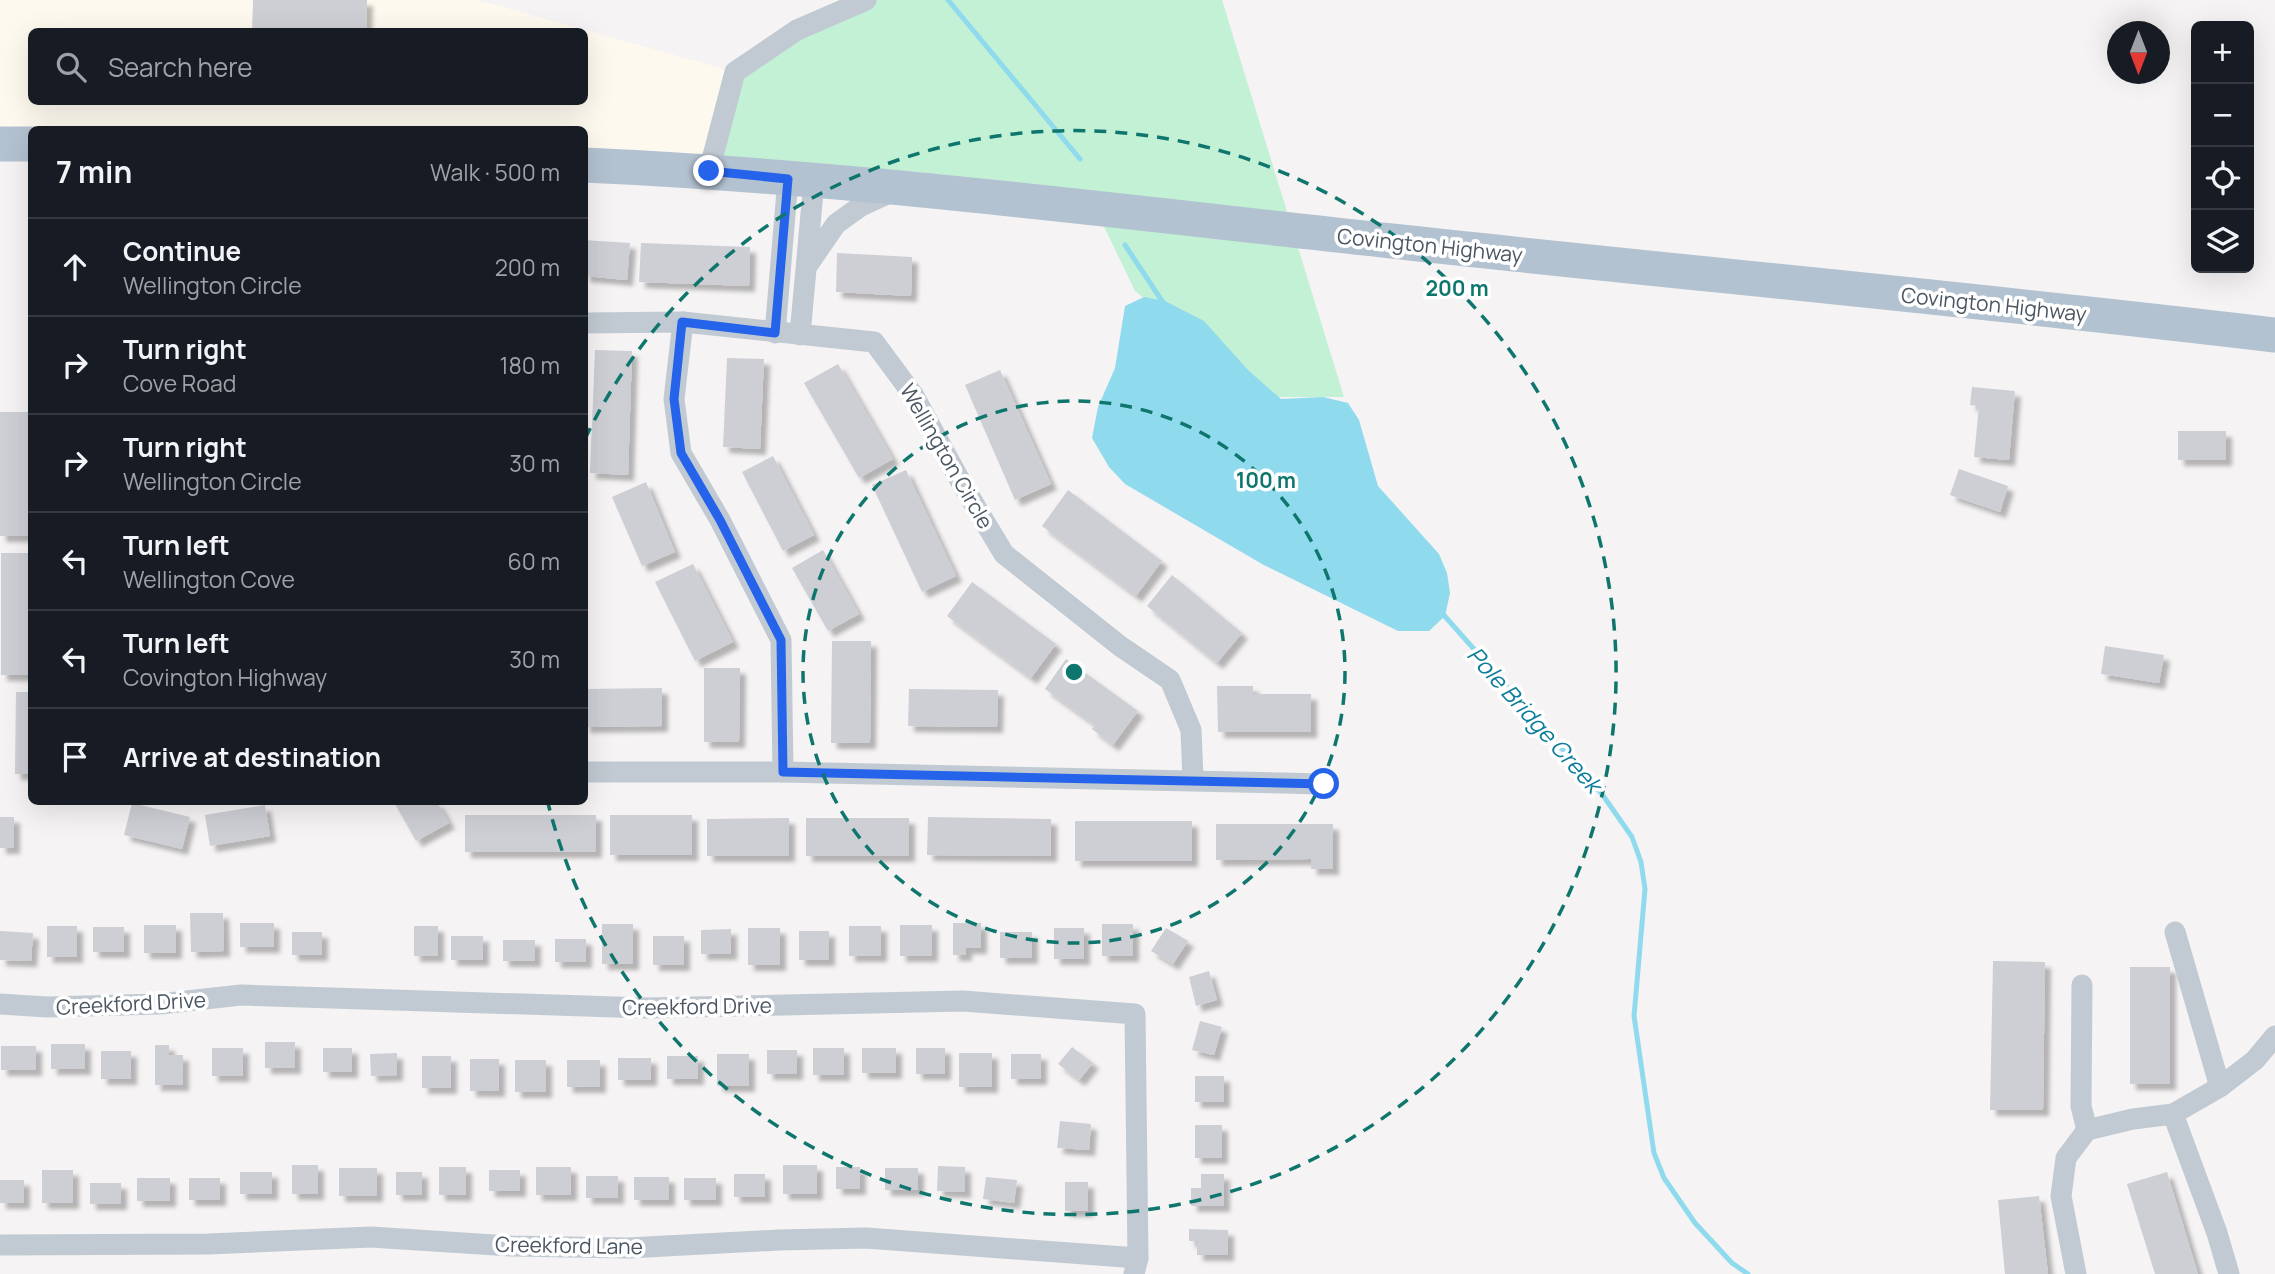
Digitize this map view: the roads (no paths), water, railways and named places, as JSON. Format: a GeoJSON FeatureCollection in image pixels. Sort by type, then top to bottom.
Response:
{"type":"FeatureCollection","features":[{"type":"Feature","properties":{"kind":"main road"},"geometry":{"type":"LineString","coordinates":[[0,144],[28,144]]}},
{"type":"Feature","properties":{"kind":"main road","name":"Covington Highway"},"geometry":{"type":"LineString","coordinates":[[588,165],[709,171],[897,189],[2129,317],[2275,335]]}},
{"type":"Feature","properties":{"kind":"street"},"geometry":{"type":"LineString","coordinates":[[709,171],[735,72],[797,30],[866,0]]}},
{"type":"Feature","properties":{"kind":"street"},"geometry":{"type":"LineString","coordinates":[[800,335],[806,267],[801,180]]}},
{"type":"Feature","properties":{"kind":"street"},"geometry":{"type":"LineString","coordinates":[[775,333],[801,180]]}},
{"type":"Feature","properties":{"kind":"street"},"geometry":{"type":"LineString","coordinates":[[806,267],[836,224],[861,206],[897,189]]}},
{"type":"Feature","properties":{"kind":"street"},"geometry":{"type":"LineString","coordinates":[[682,322],[674,399],[681,453],[720,520],[781,640],[783,772]]}},
{"type":"Feature","properties":{"kind":"street","name":"Wellington Circle"},"geometry":{"type":"LineString","coordinates":[[588,323],[682,322],[874,342],[914,396],[1004,554],[1121,646],[1170,680],[1191,730],[1193,779]]}},
{"type":"Feature","properties":{"kind":"street"},"geometry":{"type":"LineString","coordinates":[[588,772],[783,772],[1324,784]]}},
{"type":"Feature","properties":{"kind":"street"},"geometry":{"type":"LineString","coordinates":[[2175,932],[2220,1087]]}},
{"type":"Feature","properties":{"kind":"street"},"geometry":{"type":"LineString","coordinates":[[2082,985],[2081,1107],[2087,1130]]}},
{"type":"Feature","properties":{"kind":"street","name":"Creekford Drive"},"geometry":{"type":"LineString","coordinates":[[0,1004],[47,1007],[148,1004],[241,995],[646,1008],[963,1001],[1135,1014],[1136,1266]]}},
{"type":"Feature","properties":{"kind":"street"},"geometry":{"type":"LineString","coordinates":[[2076,1274],[2061,1196],[2066,1158],[2087,1130],[2133,1119],[2173,1114],[2220,1087],[2255,1060],[2275,1036]]}},
{"type":"Feature","properties":{"kind":"street"},"geometry":{"type":"LineString","coordinates":[[2173,1114],[2217,1233],[2228,1274]]}},
{"type":"Feature","properties":{"kind":"street","name":"Creekford Lane"},"geometry":{"type":"LineString","coordinates":[[0,1245],[208,1244],[371,1237],[511,1246],[628,1248],[866,1238],[1136,1266]]}},
{"type":"Feature","properties":{"kind":"water"},"geometry":{"type":"Polygon","coordinates":[[[1144,297],[1165,301],[1204,321],[1249,371],[1281,399],[1323,397],[1348,403],[1359,420],[1378,486],[1439,554],[1447,573],[1450,593],[1445,616],[1429,631],[1398,631],[1262,564],[1125,484],[1109,467],[1092,438],[1098,407],[1115,368],[1125,306],[1144,297]]]}},
{"type":"Feature","properties":{"kind":"waterway","name":"Pole Bridge Creek"},"geometry":{"type":"LineString","coordinates":[[948,0],[1080,159]]}},
{"type":"Feature","properties":{"kind":"waterway","name":"Pole Bridge Creek"},"geometry":{"type":"LineString","coordinates":[[1125,245],[1164,304]]}},
{"type":"Feature","properties":{"kind":"waterway","name":"Pole Bridge Creek"},"geometry":{"type":"LineString","coordinates":[[1442,613],[1602,794],[1632,837],[1641,862],[1645,889],[1634,1016],[1654,1153],[1664,1178],[1695,1223],[1732,1263],[1748,1274]]}}]}
